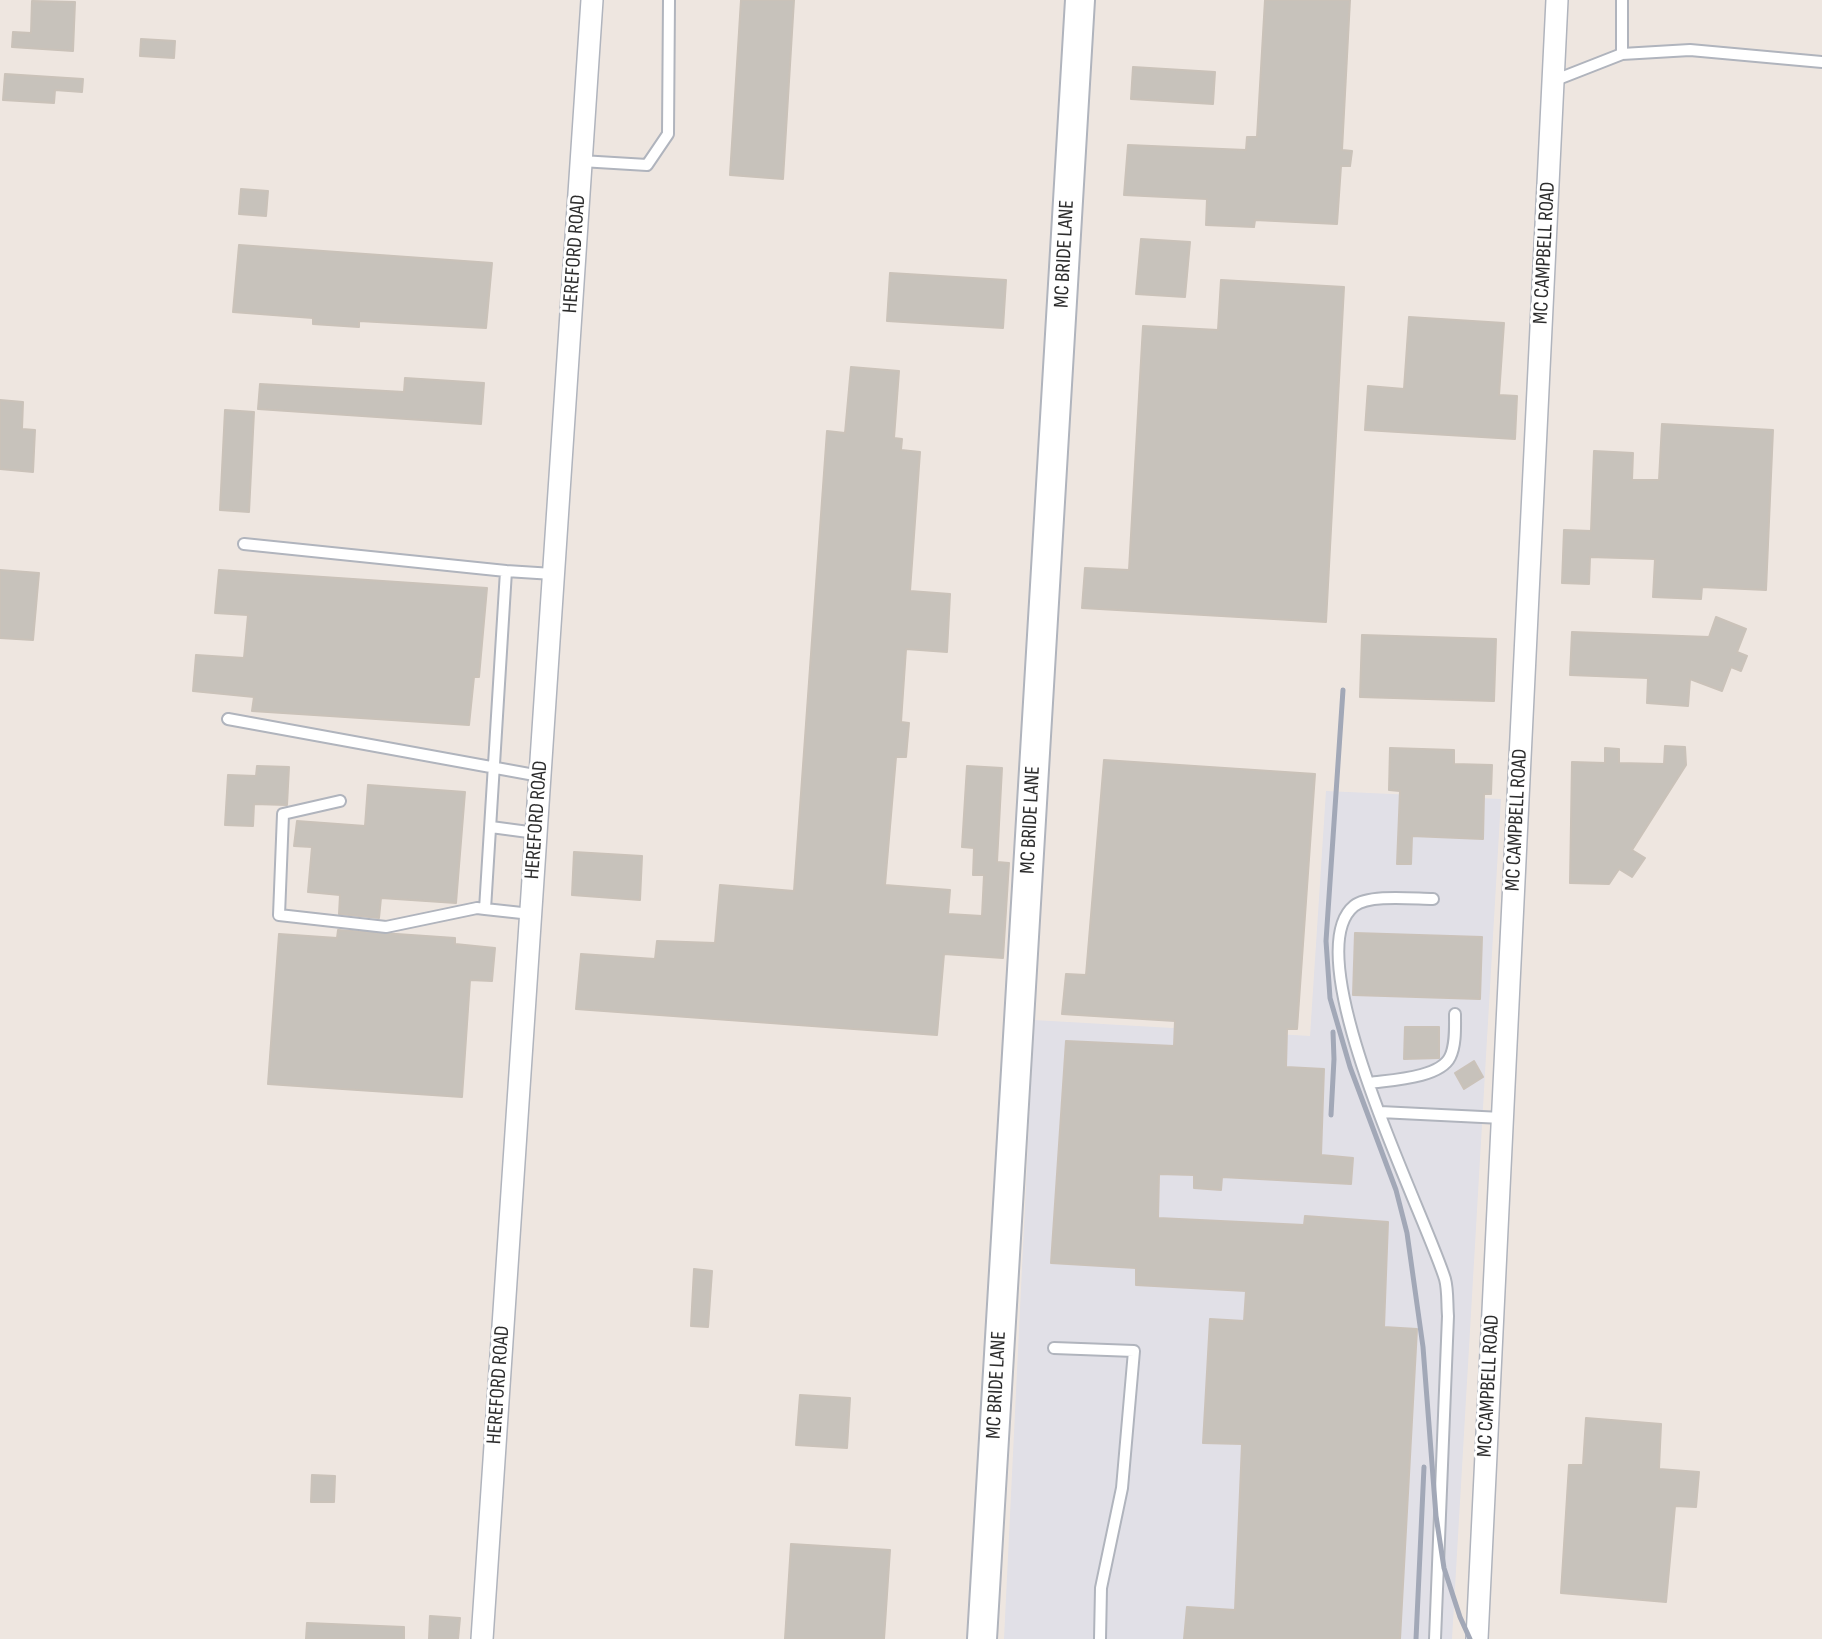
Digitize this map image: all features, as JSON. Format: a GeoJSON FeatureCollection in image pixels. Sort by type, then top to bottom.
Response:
{"type":"FeatureCollection","features":[{"type":"Feature","properties":{"kind":"street","name":"HEREFORD ROAD"},"geometry":{"type":"LineString","coordinates":[[482,1639],[592,0]]}},
{"type":"Feature","properties":{"kind":"street","name":"MC BRIDE LANE"},"geometry":{"type":"LineString","coordinates":[[982,1639],[1080,0]]}},
{"type":"Feature","properties":{"kind":"street","name":"MC CAMPBELL ROAD"},"geometry":{"type":"LineString","coordinates":[[1477,1639],[1557,0]]}},
{"type":"Feature","properties":{"kind":"lane"},"geometry":{"type":"LineString","coordinates":[[581,161],[647,165],[668,134],[669,0]]}},
{"type":"Feature","properties":{"kind":"lane"},"geometry":{"type":"LineString","coordinates":[[1622,0],[1622,54]]}},
{"type":"Feature","properties":{"kind":"lane"},"geometry":{"type":"LineString","coordinates":[[1553,81],[1622,54],[1690,50],[1822,62]]}},
{"type":"Feature","properties":{"kind":"lane"},"geometry":{"type":"LineString","coordinates":[[244,544],[554,574]]}},
{"type":"Feature","properties":{"kind":"lane"},"geometry":{"type":"LineString","coordinates":[[485,909],[506,570]]}},
{"type":"Feature","properties":{"kind":"lane"},"geometry":{"type":"LineString","coordinates":[[228,719],[540,776]]}},
{"type":"Feature","properties":{"kind":"lane"},"geometry":{"type":"LineString","coordinates":[[340,801],[283,814],[279,915],[386,927],[477,908],[531,914]]}},
{"type":"Feature","properties":{"kind":"lane"},"geometry":{"type":"LineString","coordinates":[[491,827],[536,833]]}},
{"type":"Feature","properties":{"kind":"lane"},"geometry":{"type":"LineString","coordinates":[[1433,899],[1379,898],[1356,904],[1342,920],[1339,944],[1341,981],[1350,1027],[1446,1283],[1448,1316],[1435,1639]]}},
{"type":"Feature","properties":{"kind":"lane"},"geometry":{"type":"LineString","coordinates":[[1370,1083],[1417,1076],[1440,1068],[1450,1058],[1456,1031],[1455,1014]]}},
{"type":"Feature","properties":{"kind":"lane"},"geometry":{"type":"LineString","coordinates":[[1380,1112],[1502,1118]]}},
{"type":"Feature","properties":{"kind":"lane"},"geometry":{"type":"LineString","coordinates":[[1054,1348],[1134,1351],[1122,1488],[1101,1588],[1100,1639]]}},
{"type":"Feature","properties":{"kind":"shaded area"},"geometry":{"type":"Polygon","coordinates":[[[1326,791],[1501,799],[1452,1639],[1004,1639],[1034,1020],[1310,1036],[1326,791]]]}},
{"type":"Feature","properties":{"kind":"building"},"geometry":{"type":"Polygon","coordinates":[[[741,0],[794,0],[783,179],[730,175],[741,0]]]}},
{"type":"Feature","properties":{"kind":"building"},"geometry":{"type":"Polygon","coordinates":[[[1265,0],[1350,0],[1342,150],[1352,151],[1350,166],[1341,166],[1337,224],[1255,220],[1254,227],[1206,225],[1207,199],[1124,195],[1128,145],[1246,150],[1247,137],[1257,137],[1265,0]]]}},
{"type":"Feature","properties":{"kind":"building"},"geometry":{"type":"Polygon","coordinates":[[[32,1],[75,2],[73,51],[12,47],[13,32],[31,33],[32,1]]]}},
{"type":"Feature","properties":{"kind":"building"},"geometry":{"type":"Polygon","coordinates":[[[141,39],[175,41],[174,58],[140,56],[141,39]]]}},
{"type":"Feature","properties":{"kind":"building"},"geometry":{"type":"Polygon","coordinates":[[[1133,67],[1215,72],[1213,104],[1131,99],[1133,67]]]}},
{"type":"Feature","properties":{"kind":"building"},"geometry":{"type":"Polygon","coordinates":[[[5,74],[83,79],[82,92],[55,90],[54,103],[3,100],[5,74]]]}},
{"type":"Feature","properties":{"kind":"building"},"geometry":{"type":"Polygon","coordinates":[[[241,189],[268,191],[266,216],[239,214],[241,189]]]}},
{"type":"Feature","properties":{"kind":"building"},"geometry":{"type":"Polygon","coordinates":[[[1141,239],[1190,242],[1185,297],[1136,294],[1141,239]]]}},
{"type":"Feature","properties":{"kind":"building"},"geometry":{"type":"Polygon","coordinates":[[[239,245],[492,263],[486,328],[359,321],[359,327],[313,324],[313,318],[233,312],[239,245]]]}},
{"type":"Feature","properties":{"kind":"building"},"geometry":{"type":"Polygon","coordinates":[[[890,273],[1006,280],[1003,328],[887,321],[890,273]]]}},
{"type":"Feature","properties":{"kind":"building"},"geometry":{"type":"Polygon","coordinates":[[[1221,280],[1344,287],[1326,622],[1082,608],[1085,568],[1129,570],[1143,326],[1218,330],[1221,280]]]}},
{"type":"Feature","properties":{"kind":"building"},"geometry":{"type":"Polygon","coordinates":[[[1409,317],[1504,323],[1499,395],[1517,396],[1515,439],[1365,430],[1368,386],[1404,389],[1409,317]]]}},
{"type":"Feature","properties":{"kind":"building"},"geometry":{"type":"Polygon","coordinates":[[[851,367],[899,371],[894,438],[902,439],[901,450],[920,452],[910,591],[950,594],[947,652],[906,649],[901,722],[909,723],[906,757],[896,757],[885,885],[950,890],[948,914],[982,916],[984,875],[973,875],[974,848],[962,847],[967,766],[1002,768],[997,862],[1009,863],[1003,958],[944,954],[937,1035],[576,1009],[581,954],[655,959],[657,941],[715,943],[720,885],[794,891],[827,431],[845,433],[851,367]]]}},
{"type":"Feature","properties":{"kind":"building"},"geometry":{"type":"Polygon","coordinates":[[[405,378],[484,383],[481,424],[258,409],[260,384],[404,392],[405,378]]]}},
{"type":"Feature","properties":{"kind":"building"},"geometry":{"type":"Polygon","coordinates":[[[0,400],[23,402],[22,429],[35,430],[33,472],[0,469],[0,400]]]}},
{"type":"Feature","properties":{"kind":"building"},"geometry":{"type":"Polygon","coordinates":[[[225,410],[254,412],[249,512],[220,510],[225,410]]]}},
{"type":"Feature","properties":{"kind":"building"},"geometry":{"type":"Polygon","coordinates":[[[1662,424],[1773,430],[1766,590],[1702,587],[1701,599],[1653,597],[1655,559],[1590,557],[1589,584],[1562,583],[1564,530],[1591,531],[1594,451],[1633,453],[1632,480],[1659,480],[1662,424]]]}},
{"type":"Feature","properties":{"kind":"building"},"geometry":{"type":"Polygon","coordinates":[[[0,570],[39,573],[33,640],[0,638],[0,570]]]}},
{"type":"Feature","properties":{"kind":"building"},"geometry":{"type":"Polygon","coordinates":[[[219,570],[487,588],[479,677],[474,677],[469,725],[252,711],[254,697],[193,691],[196,655],[244,658],[248,615],[215,613],[219,570]]]}},
{"type":"Feature","properties":{"kind":"building"},"geometry":{"type":"Polygon","coordinates":[[[1716,617],[1746,629],[1737,652],[1747,656],[1741,671],[1731,667],[1722,691],[1690,679],[1688,706],[1647,703],[1648,678],[1570,675],[1572,632],[1709,637],[1716,617]]]}},
{"type":"Feature","properties":{"kind":"building"},"geometry":{"type":"Polygon","coordinates":[[[1362,635],[1496,639],[1494,701],[1360,697],[1362,635]]]}},
{"type":"Feature","properties":{"kind":"building"},"geometry":{"type":"Polygon","coordinates":[[[1665,746],[1685,747],[1686,765],[1632,850],[1645,858],[1632,877],[1619,869],[1609,884],[1570,883],[1572,762],[1605,763],[1605,748],[1619,749],[1619,763],[1664,764],[1665,746]]]}},
{"type":"Feature","properties":{"kind":"building"},"geometry":{"type":"Polygon","coordinates":[[[1390,748],[1454,750],[1454,764],[1492,765],[1491,794],[1484,794],[1483,839],[1412,836],[1411,864],[1397,864],[1400,791],[1389,790],[1390,748]]]}},
{"type":"Feature","properties":{"kind":"building"},"geometry":{"type":"Polygon","coordinates":[[[1104,760],[1315,774],[1297,1029],[1287,1029],[1286,1067],[1324,1069],[1321,1155],[1353,1158],[1351,1184],[1222,1177],[1221,1190],[1194,1188],[1194,1175],[1159,1174],[1158,1218],[1304,1225],[1305,1216],[1388,1222],[1384,1327],[1417,1329],[1400,1639],[1184,1639],[1187,1607],[1235,1610],[1242,1444],[1203,1443],[1210,1319],[1244,1321],[1246,1291],[1136,1285],[1136,1268],[1051,1263],[1066,1041],[1174,1046],[1175,1021],[1062,1014],[1066,974],[1086,975],[1104,760]]]}},
{"type":"Feature","properties":{"kind":"building"},"geometry":{"type":"Polygon","coordinates":[[[257,766],[289,767],[287,805],[254,804],[253,826],[225,825],[228,775],[256,776],[257,766]]]}},
{"type":"Feature","properties":{"kind":"building"},"geometry":{"type":"Polygon","coordinates":[[[368,785],[465,792],[456,903],[381,898],[379,918],[339,914],[340,895],[308,892],[312,847],[294,846],[297,821],[365,826],[368,785]]]}},
{"type":"Feature","properties":{"kind":"building"},"geometry":{"type":"Polygon","coordinates":[[[574,852],[642,856],[640,900],[572,895],[574,852]]]}},
{"type":"Feature","properties":{"kind":"building"},"geometry":{"type":"Polygon","coordinates":[[[338,930],[455,938],[455,944],[495,948],[492,981],[470,980],[462,1097],[268,1084],[279,934],[337,938],[338,930]]]}},
{"type":"Feature","properties":{"kind":"building"},"geometry":{"type":"Polygon","coordinates":[[[1355,933],[1482,937],[1480,999],[1353,995],[1355,933]]]}},
{"type":"Feature","properties":{"kind":"building"},"geometry":{"type":"Polygon","coordinates":[[[1405,1027],[1439,1027],[1439,1058],[1404,1059],[1405,1027]]]}},
{"type":"Feature","properties":{"kind":"building"},"geometry":{"type":"Polygon","coordinates":[[[1474,1061],[1483,1077],[1464,1089],[1455,1073],[1474,1061]]]}},
{"type":"Feature","properties":{"kind":"building"},"geometry":{"type":"Polygon","coordinates":[[[694,1269],[712,1271],[708,1327],[691,1326],[694,1269]]]}},
{"type":"Feature","properties":{"kind":"building"},"geometry":{"type":"Polygon","coordinates":[[[800,1395],[850,1398],[847,1448],[796,1445],[800,1395]]]}},
{"type":"Feature","properties":{"kind":"building"},"geometry":{"type":"Polygon","coordinates":[[[1586,1418],[1661,1424],[1659,1469],[1699,1472],[1696,1507],[1675,1506],[1666,1602],[1561,1593],[1569,1465],[1583,1465],[1586,1418]]]}},
{"type":"Feature","properties":{"kind":"building"},"geometry":{"type":"Polygon","coordinates":[[[312,1475],[335,1476],[334,1502],[311,1502],[312,1475]]]}},
{"type":"Feature","properties":{"kind":"building"},"geometry":{"type":"Polygon","coordinates":[[[791,1544],[890,1550],[884,1639],[785,1639],[791,1544]]]}},
{"type":"Feature","properties":{"kind":"building"},"geometry":{"type":"Polygon","coordinates":[[[430,1616],[460,1618],[458,1639],[429,1639],[430,1616]]]}},
{"type":"Feature","properties":{"kind":"building"},"geometry":{"type":"Polygon","coordinates":[[[307,1623],[404,1627],[404,1639],[306,1639],[307,1623]]]}},
{"type":"Feature","properties":{"kind":"railway"},"geometry":{"type":"LineString","coordinates":[[1343,690],[1326,941],[1330,998],[1350,1067],[1396,1190],[1407,1233],[1423,1347],[1436,1516],[1444,1568],[1470,1639]]}},
{"type":"Feature","properties":{"kind":"railway"},"geometry":{"type":"LineString","coordinates":[[1331,1115],[1333,1032]]}},
{"type":"Feature","properties":{"kind":"railway"},"geometry":{"type":"LineString","coordinates":[[1416,1639],[1424,1467]]}}]}
